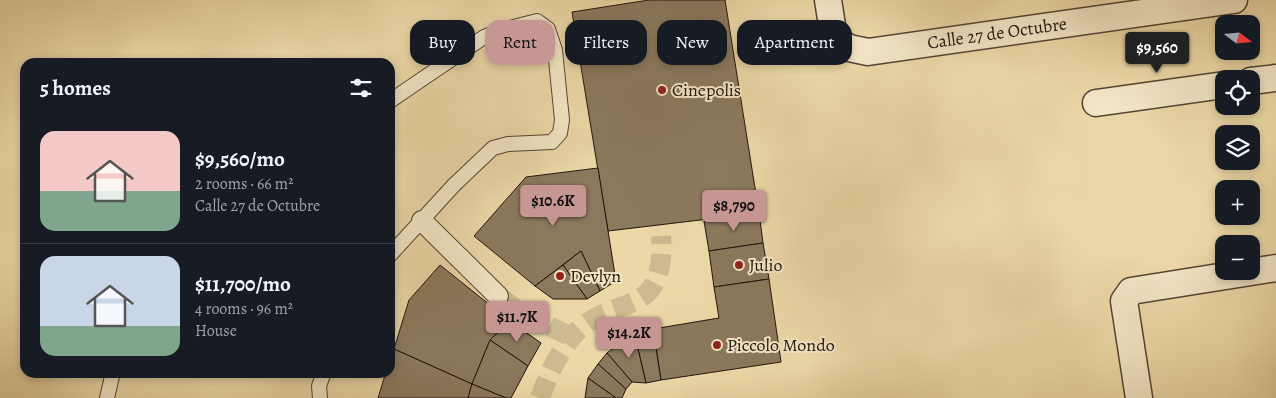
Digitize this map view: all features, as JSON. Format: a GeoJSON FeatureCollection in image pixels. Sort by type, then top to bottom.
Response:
{"type":"FeatureCollection","features":[{"type":"Feature","properties":{"kind":"street","name":"Calle 27 de Octubre"},"geometry":{"type":"LineString","coordinates":[[828,0],[834,38],[850,48],[868,52],[1061,12],[1234,0]]}},
{"type":"Feature","properties":{"kind":"street"},"geometry":{"type":"LineString","coordinates":[[1260,80],[1276,78]]}},
{"type":"Feature","properties":{"kind":"street"},"geometry":{"type":"LineString","coordinates":[[1096,103],[1215,86]]}},
{"type":"Feature","properties":{"kind":"street"},"geometry":{"type":"LineString","coordinates":[[422,221],[498,296]]}},
{"type":"Feature","properties":{"kind":"street"},"geometry":{"type":"LineString","coordinates":[[1139,398],[1124,301],[1126,294],[1131,291],[1276,268]]}},
{"type":"Feature","properties":{"kind":"lane"},"geometry":{"type":"LineString","coordinates":[[395,98],[484,37],[537,21],[548,29],[555,50],[562,120],[560,133],[552,142],[508,144],[493,148],[454,185],[395,250]]}},
{"type":"Feature","properties":{"kind":"lane"},"geometry":{"type":"LineString","coordinates":[[107,398],[112,378]]}},
{"type":"Feature","properties":{"kind":"lane"},"geometry":{"type":"LineString","coordinates":[[320,398],[319,386],[322,378]]}},
{"type":"Feature","properties":{"kind":"building","name":"Cinepolis"},"geometry":{"type":"Polygon","coordinates":[[[649,0],[725,0],[759,213],[608,231],[581,65],[647,65],[647,20],[573,20],[572,12],[649,0]]]}},
{"type":"Feature","properties":{"kind":"building"},"geometry":{"type":"Polygon","coordinates":[[[598,168],[616,281],[600,291],[581,251],[535,286],[474,236],[526,177],[598,168]]]}},
{"type":"Feature","properties":{"kind":"building"},"geometry":{"type":"Polygon","coordinates":[[[759,213],[763,243],[709,251],[704,221],[759,213]]]}},
{"type":"Feature","properties":{"kind":"building","name":"Julio"},"geometry":{"type":"Polygon","coordinates":[[[763,243],[769,279],[714,287],[709,251],[763,243]]]}},
{"type":"Feature","properties":{"kind":"building"},"geometry":{"type":"Polygon","coordinates":[[[581,251],[600,291],[587,299],[563,265],[581,251]]]}},
{"type":"Feature","properties":{"kind":"building"},"geometry":{"type":"Polygon","coordinates":[[[440,265],[510,321],[490,340],[472,384],[395,349],[409,300],[440,265]]]}},
{"type":"Feature","properties":{"kind":"building","name":"Devlyn"},"geometry":{"type":"Polygon","coordinates":[[[563,265],[587,299],[553,299],[535,286],[563,265]]]}},
{"type":"Feature","properties":{"kind":"building","name":"Piccolo Mondo"},"geometry":{"type":"Polygon","coordinates":[[[769,279],[781,362],[661,380],[653,329],[719,318],[714,287],[769,279]]]}},
{"type":"Feature","properties":{"kind":"building"},"geometry":{"type":"Polygon","coordinates":[[[510,321],[541,343],[528,366],[490,340],[510,321]]]}},
{"type":"Feature","properties":{"kind":"building"},"geometry":{"type":"Polygon","coordinates":[[[653,329],[661,380],[646,383],[634,332],[653,329]]]}},
{"type":"Feature","properties":{"kind":"building"},"geometry":{"type":"Polygon","coordinates":[[[634,332],[646,383],[632,382],[607,353],[634,332]]]}},
{"type":"Feature","properties":{"kind":"building"},"geometry":{"type":"Polygon","coordinates":[[[490,340],[528,366],[511,398],[506,398],[472,384],[490,340]]]}},
{"type":"Feature","properties":{"kind":"building"},"geometry":{"type":"Polygon","coordinates":[[[395,349],[472,384],[468,398],[378,398],[384,378],[395,378],[395,349]]]}},
{"type":"Feature","properties":{"kind":"building"},"geometry":{"type":"Polygon","coordinates":[[[607,353],[632,382],[626,389],[598,364],[607,353]]]}},
{"type":"Feature","properties":{"kind":"building"},"geometry":{"type":"Polygon","coordinates":[[[598,364],[626,389],[622,398],[616,398],[588,378],[598,364]]]}},
{"type":"Feature","properties":{"kind":"building"},"geometry":{"type":"Polygon","coordinates":[[[588,378],[616,398],[585,398],[588,378]]]}},
{"type":"Feature","properties":{"kind":"building"},"geometry":{"type":"Polygon","coordinates":[[[472,384],[506,398],[468,398],[472,384]]]}},
{"type":"Feature","properties":{"kind":"tunnel"},"geometry":{"type":"LineString","coordinates":[[540,398],[553,366],[572,337],[587,323],[645,295],[655,283],[660,264],[661,236]]}},
{"type":"Feature","properties":{"kind":"tunnel"},"geometry":{"type":"LineString","coordinates":[[498,296],[525,315],[572,337]]}},
{"type":"Feature","properties":{"kind":"place","name":"Cinepolis"},"geometry":{"type":"Point","coordinates":[662,90]}},
{"type":"Feature","properties":{"kind":"place","name":"Julio"},"geometry":{"type":"Point","coordinates":[739,265]}},
{"type":"Feature","properties":{"kind":"place","name":"Devlyn"},"geometry":{"type":"Point","coordinates":[560,276]}},
{"type":"Feature","properties":{"kind":"place","name":"Piccolo Mondo"},"geometry":{"type":"Point","coordinates":[717,345]}}]}
